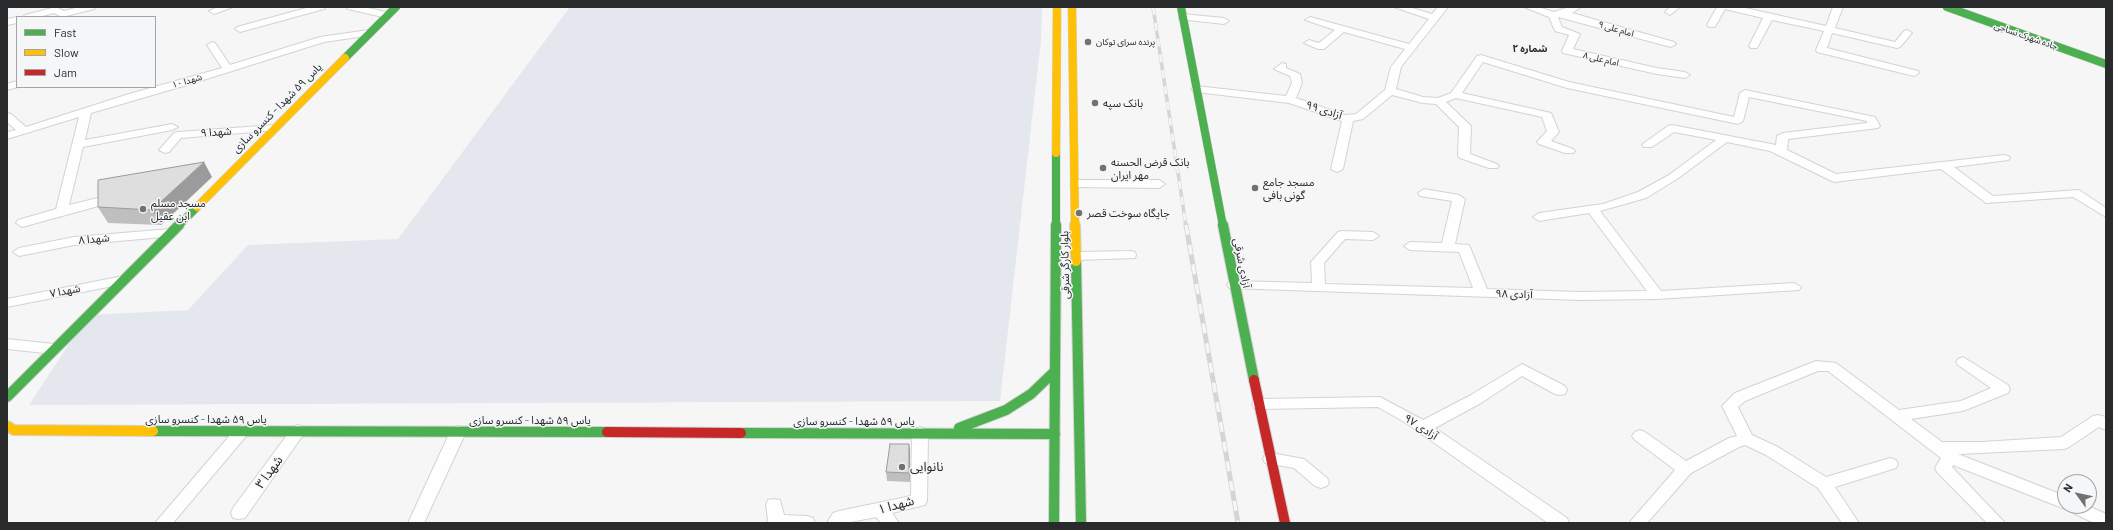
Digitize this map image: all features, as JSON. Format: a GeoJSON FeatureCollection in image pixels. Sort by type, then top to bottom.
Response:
{"type":"FeatureCollection","features":[{"type":"Feature","properties":{"kind":"street"},"geometry":{"type":"LineString","coordinates":[[32,16],[56,10],[62,14],[91,7]]}},
{"type":"Feature","properties":{"kind":"street"},"geometry":{"type":"LineString","coordinates":[[214,11],[228,7]]}},
{"type":"Feature","properties":{"kind":"street"},"geometry":{"type":"LineString","coordinates":[[240,29],[321,7]]}},
{"type":"Feature","properties":{"kind":"street"},"geometry":{"type":"LineString","coordinates":[[351,7],[387,15]]}},
{"type":"Feature","properties":{"kind":"street","name":"یاس ۵۹ شهدا - کنسرو سازی"},"geometry":{"type":"LineString","coordinates":[[7,397],[396,7]]}},
{"type":"Feature","properties":{"kind":"street","name":"بلوار کارگر شرقی"},"geometry":{"type":"LineString","coordinates":[[1054,523],[1057,106],[1056,7]]}},
{"type":"Feature","properties":{"kind":"street","name":"بلوار کارگر شرقی"},"geometry":{"type":"LineString","coordinates":[[1072,7],[1075,106],[1081,523]]}},
{"type":"Feature","properties":{"kind":"street","name":"آزادی شرقی"},"geometry":{"type":"LineString","coordinates":[[1181,7],[1234,285],[1285,523]]}},
{"type":"Feature","properties":{"kind":"street"},"geometry":{"type":"LineString","coordinates":[[1399,7],[1435,18]]}},
{"type":"Feature","properties":{"kind":"street"},"geometry":{"type":"LineString","coordinates":[[1443,7],[1396,67],[1390,91],[1423,100],[1439,101],[1455,95],[1546,115],[1553,132],[1543,142],[1569,151]]}},
{"type":"Feature","properties":{"kind":"street","name":"امام علی ۹"},"geometry":{"type":"LineString","coordinates":[[1529,7],[1671,44]]}},
{"type":"Feature","properties":{"kind":"street"},"geometry":{"type":"LineString","coordinates":[[1557,14],[1576,7]]}},
{"type":"Feature","properties":{"kind":"street"},"geometry":{"type":"LineString","coordinates":[[1712,25],[1722,7]]}},
{"type":"Feature","properties":{"kind":"street"},"geometry":{"type":"LineString","coordinates":[[1728,7],[1898,45],[1907,33]]}},
{"type":"Feature","properties":{"kind":"street"},"geometry":{"type":"LineString","coordinates":[[1838,7],[1821,50],[1914,73]]}},
{"type":"Feature","properties":{"kind":"street","name":"جاده شهرک نساجی"},"geometry":{"type":"LineString","coordinates":[[1950,7],[1989,23],[2106,64]]}},
{"type":"Feature","properties":{"kind":"street","name":"امام علی ۸"},"geometry":{"type":"LineString","coordinates":[[1557,14],[1558,29],[1575,34],[1567,51],[1657,71],[1685,75]]}},
{"type":"Feature","properties":{"kind":"street"},"geometry":{"type":"LineString","coordinates":[[1754,46],[1769,16]]}},
{"type":"Feature","properties":{"kind":"street"},"geometry":{"type":"LineString","coordinates":[[1182,17],[1224,21]]}},
{"type":"Feature","properties":{"kind":"street"},"geometry":{"type":"LineString","coordinates":[[1310,20],[1411,48]]}},
{"type":"Feature","properties":{"kind":"street"},"geometry":{"type":"LineString","coordinates":[[1309,43],[1321,47],[1342,29]]}},
{"type":"Feature","properties":{"kind":"street","name":"شهدا ۱۰"},"geometry":{"type":"LineString","coordinates":[[7,136],[323,40],[369,33]]}},
{"type":"Feature","properties":{"kind":"street"},"geometry":{"type":"LineString","coordinates":[[212,45],[228,69]]}},
{"type":"Feature","properties":{"kind":"street"},"geometry":{"type":"LineString","coordinates":[[1455,95],[1481,58],[1567,85],[1738,121],[1745,93],[1871,119],[1874,126],[1783,136],[1781,152]]}},
{"type":"Feature","properties":{"kind":"street"},"geometry":{"type":"LineString","coordinates":[[1282,66],[1279,69],[1295,74],[1297,83],[1290,100]]}},
{"type":"Feature","properties":{"kind":"street","name":"آزادی ٩٩"},"geometry":{"type":"LineString","coordinates":[[1196,89],[1290,100],[1344,118],[1359,117],[1390,91]]}},
{"type":"Feature","properties":{"kind":"street"},"geometry":{"type":"LineString","coordinates":[[1439,101],[1465,126],[1464,156],[1493,166]]}},
{"type":"Feature","properties":{"kind":"street"},"geometry":{"type":"LineString","coordinates":[[1057,106],[1075,106]]}},
{"type":"Feature","properties":{"kind":"street"},"geometry":{"type":"LineString","coordinates":[[62,211],[86,111]]}},
{"type":"Feature","properties":{"kind":"street"},"geometry":{"type":"LineString","coordinates":[[7,116],[24,131]]}},
{"type":"Feature","properties":{"kind":"street"},"geometry":{"type":"LineString","coordinates":[[1337,170],[1348,117]]}},
{"type":"Feature","properties":{"kind":"street"},"geometry":{"type":"LineString","coordinates":[[1717,117],[1719,138]]}},
{"type":"Feature","properties":{"kind":"street"},"geometry":{"type":"LineString","coordinates":[[78,145],[172,126]]}},
{"type":"Feature","properties":{"kind":"street","name":"شهدا ۹"},"geometry":{"type":"LineString","coordinates":[[165,150],[178,135],[274,128]]}},
{"type":"Feature","properties":{"kind":"street"},"geometry":{"type":"LineString","coordinates":[[1648,145],[1672,128],[1773,148],[1834,178],[1942,164],[2004,158]]}},
{"type":"Feature","properties":{"kind":"street"},"geometry":{"type":"LineString","coordinates":[[1538,216],[1605,207],[1642,195],[1673,177],[1719,138]]}},
{"type":"Feature","properties":{"kind":"street"},"geometry":{"type":"LineString","coordinates":[[1942,164],[1990,200],[2075,193],[2106,213]]}},
{"type":"Feature","properties":{"kind":"street"},"geometry":{"type":"LineString","coordinates":[[1076,184],[1159,184]]}},
{"type":"Feature","properties":{"kind":"street"},"geometry":{"type":"LineString","coordinates":[[1424,192],[1459,199],[1448,247]]}},
{"type":"Feature","properties":{"kind":"street"},"geometry":{"type":"LineString","coordinates":[[22,223],[98,202]]}},
{"type":"Feature","properties":{"kind":"street"},"geometry":{"type":"LineString","coordinates":[[1592,209],[1657,295]]}},
{"type":"Feature","properties":{"kind":"street","name":"شهدا ۸"},"geometry":{"type":"LineString","coordinates":[[19,252],[74,241],[170,233]]}},
{"type":"Feature","properties":{"kind":"street"},"geometry":{"type":"LineString","coordinates":[[1319,288],[1317,262],[1342,235],[1373,236]]}},
{"type":"Feature","properties":{"kind":"street"},"geometry":{"type":"LineString","coordinates":[[1410,246],[1464,248],[1482,292]]}},
{"type":"Feature","properties":{"kind":"street"},"geometry":{"type":"LineString","coordinates":[[1077,256],[1130,255]]}},
{"type":"Feature","properties":{"kind":"street","name":"شهدا ۷"},"geometry":{"type":"LineString","coordinates":[[7,303],[123,280]]}},
{"type":"Feature","properties":{"kind":"street","name":"آزادی ۹۸"},"geometry":{"type":"LineString","coordinates":[[1234,285],[1580,296],[1657,295],[1794,287]]}},
{"type":"Feature","properties":{"kind":"street"},"geometry":{"type":"LineString","coordinates":[[7,344],[54,349]]}},
{"type":"Feature","properties":{"kind":"street"},"geometry":{"type":"LineString","coordinates":[[1896,416],[1964,406],[2003,389],[1963,362]]}},
{"type":"Feature","properties":{"kind":"street"},"geometry":{"type":"LineString","coordinates":[[1746,439],[1730,406],[1740,397],[1816,366],[1831,366],[1944,453],[2057,500]]}},
{"type":"Feature","properties":{"kind":"street"},"geometry":{"type":"LineString","coordinates":[[1423,427],[1476,399],[1522,369],[1560,390]]}},
{"type":"Feature","properties":{"kind":"street"},"geometry":{"type":"LineString","coordinates":[[942,433],[978,422],[1006,410],[1031,394],[1055,371]]}},
{"type":"Feature","properties":{"kind":"street","name":"آزادی ۹۷"},"geometry":{"type":"LineString","coordinates":[[1259,404],[1380,402],[1423,427],[1561,523]]}},
{"type":"Feature","properties":{"kind":"street"},"geometry":{"type":"LineString","coordinates":[[1944,453],[1982,448],[2064,443],[2098,420],[2106,424]]}},
{"type":"Feature","properties":{"kind":"street","name":"یاس ۵۹ شهدا - کنسرو سازی"},"geometry":{"type":"LineString","coordinates":[[7,426],[14,430],[1055,434]]}},
{"type":"Feature","properties":{"kind":"street"},"geometry":{"type":"LineString","coordinates":[[163,523],[242,431]]}},
{"type":"Feature","properties":{"kind":"street","name":"شهدا ۳"},"geometry":{"type":"LineString","coordinates":[[239,513],[298,431]]}},
{"type":"Feature","properties":{"kind":"street"},"geometry":{"type":"LineString","coordinates":[[416,523],[458,432]]}},
{"type":"Feature","properties":{"kind":"street","name":"شهدا ۱"},"geometry":{"type":"LineString","coordinates":[[835,523],[839,518],[919,501],[920,433]]}},
{"type":"Feature","properties":{"kind":"street"},"geometry":{"type":"LineString","coordinates":[[1640,436],[1685,469]]}},
{"type":"Feature","properties":{"kind":"street"},"geometry":{"type":"LineString","coordinates":[[1637,523],[1685,469],[1734,442],[1746,439],[1772,451],[1824,484],[1851,523]]}},
{"type":"Feature","properties":{"kind":"street"},"geometry":{"type":"LineString","coordinates":[[1944,453],[1943,468],[1996,523]]}},
{"type":"Feature","properties":{"kind":"street"},"geometry":{"type":"LineString","coordinates":[[1271,459],[1298,463],[1320,482]]}},
{"type":"Feature","properties":{"kind":"street"},"geometry":{"type":"LineString","coordinates":[[1824,484],[1890,464]]}},
{"type":"Feature","properties":{"kind":"street"},"geometry":{"type":"LineString","coordinates":[[879,509],[891,523]]}},
{"type":"Feature","properties":{"kind":"street"},"geometry":{"type":"LineString","coordinates":[[2090,514],[2106,521]]}},
{"type":"Feature","properties":{"kind":"street"},"geometry":{"type":"LineString","coordinates":[[775,516],[807,523]]}},
{"type":"Feature","properties":{"kind":"shaded area"},"geometry":{"type":"Polygon","coordinates":[[[570,7],[1042,7],[1041,40],[1000,401],[29,405],[88,315],[188,310],[248,245],[398,239],[570,7]]]}},
{"type":"Feature","properties":{"kind":"building"},"geometry":{"type":"Polygon","coordinates":[[[204,162],[152,210],[98,207],[98,180],[204,162]]]}},
{"type":"Feature","properties":{"kind":"building"},"geometry":{"type":"Polygon","coordinates":[[[890,444],[909,444],[909,473],[886,472],[890,444]]]}},
{"type":"Feature","properties":{"kind":"railway"},"geometry":{"type":"LineString","coordinates":[[1153,7],[1186,226]]}},
{"type":"Feature","properties":{"kind":"railway"},"geometry":{"type":"LineString","coordinates":[[1186,225],[1238,523]]}},
{"type":"Feature","properties":{"kind":"traffic: fast"},"geometry":{"type":"LineString","coordinates":[[345,58],[396,7]]}},
{"type":"Feature","properties":{"kind":"traffic: fast"},"geometry":{"type":"LineString","coordinates":[[1181,7],[1234,285],[1254,380]]}},
{"type":"Feature","properties":{"kind":"traffic: fast"},"geometry":{"type":"LineString","coordinates":[[1947,7],[2106,64]]}},
{"type":"Feature","properties":{"kind":"traffic: fast"},"geometry":{"type":"LineString","coordinates":[[1054,523],[1056,153]]}},
{"type":"Feature","properties":{"kind":"traffic: fast"},"geometry":{"type":"LineString","coordinates":[[7,397],[197,207]]}},
{"type":"Feature","properties":{"kind":"traffic: fast"},"geometry":{"type":"LineString","coordinates":[[1076,261],[1081,523]]}},
{"type":"Feature","properties":{"kind":"traffic: fast"},"geometry":{"type":"LineString","coordinates":[[959,428],[1006,410],[1031,394],[1055,371]]}},
{"type":"Feature","properties":{"kind":"traffic: fast"},"geometry":{"type":"LineString","coordinates":[[153,431],[607,432]]}},
{"type":"Feature","properties":{"kind":"traffic: fast"},"geometry":{"type":"LineString","coordinates":[[741,433],[1055,434]]}},
{"type":"Feature","properties":{"kind":"traffic: slow"},"geometry":{"type":"LineString","coordinates":[[1056,153],[1057,7]]}},
{"type":"Feature","properties":{"kind":"traffic: slow"},"geometry":{"type":"LineString","coordinates":[[1072,7],[1076,261]]}},
{"type":"Feature","properties":{"kind":"traffic: slow"},"geometry":{"type":"LineString","coordinates":[[197,207],[345,58]]}},
{"type":"Feature","properties":{"kind":"traffic: slow"},"geometry":{"type":"LineString","coordinates":[[7,426],[14,430],[153,431]]}},
{"type":"Feature","properties":{"kind":"traffic: jam"},"geometry":{"type":"LineString","coordinates":[[1254,380],[1285,523]]}},
{"type":"Feature","properties":{"kind":"traffic: jam"},"geometry":{"type":"LineString","coordinates":[[607,432],[741,433]]}},
{"type":"Feature","properties":{"kind":"place","name":"پرنده سرای توکان"},"geometry":{"type":"Point","coordinates":[1088,42]}},
{"type":"Feature","properties":{"kind":"place","name":"بانک سپه"},"geometry":{"type":"Point","coordinates":[1095,103]}},
{"type":"Feature","properties":{"kind":"place","name":"بانک قرض الحسنه مهر ایران"},"geometry":{"type":"Point","coordinates":[1103,168]}},
{"type":"Feature","properties":{"kind":"place","name":"مسجد جامع گونی بافی"},"geometry":{"type":"Point","coordinates":[1255,188]}},
{"type":"Feature","properties":{"kind":"place","name":"مسجد مسلم ابن عقیل"},"geometry":{"type":"Point","coordinates":[143,209]}},
{"type":"Feature","properties":{"kind":"place","name":"جایگاه سوخت قصر"},"geometry":{"type":"Point","coordinates":[1079,213]}},
{"type":"Feature","properties":{"kind":"place","name":"نانوایی"},"geometry":{"type":"Point","coordinates":[902,467]}},
{"type":"Feature","properties":{"kind":"district","name":"شماره ۲"},"geometry":{"type":"Point","coordinates":[1530,49]}}]}
